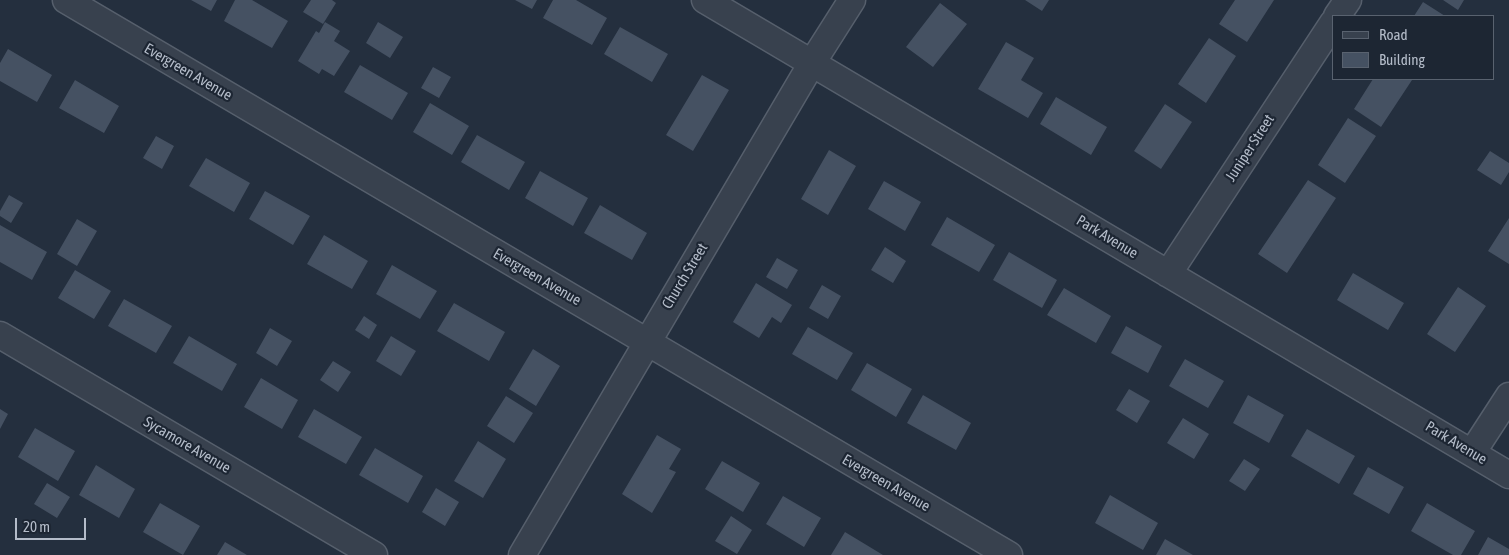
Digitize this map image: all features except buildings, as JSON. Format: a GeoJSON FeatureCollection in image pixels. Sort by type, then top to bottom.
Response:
{"type":"FeatureCollection","features":[{"type":"Feature","properties":{"kind":"street","name":"Evergreen Avenue"},"geometry":{"type":"LineString","coordinates":[[66,0],[1009,555]]}},
{"type":"Feature","properties":{"kind":"street","name":"Park Avenue"},"geometry":{"type":"LineString","coordinates":[[705,0],[1509,475]]}},
{"type":"Feature","properties":{"kind":"street","name":"Church Street"},"geometry":{"type":"LineString","coordinates":[[522,555],[646,342],[812,63],[852,0]]}},
{"type":"Feature","properties":{"kind":"street"},"geometry":{"type":"LineString","coordinates":[[1338,15],[1348,0]]}},
{"type":"Feature","properties":{"kind":"street","name":"Juniper Street"},"geometry":{"type":"LineString","coordinates":[[1168,274],[1332,25]]}},
{"type":"Feature","properties":{"kind":"street","name":"Sycamore Avenue"},"geometry":{"type":"LineString","coordinates":[[0,335],[374,555]]}},
{"type":"Feature","properties":{"kind":"street"},"geometry":{"type":"LineString","coordinates":[[1472,453],[1509,396]]}}]}
